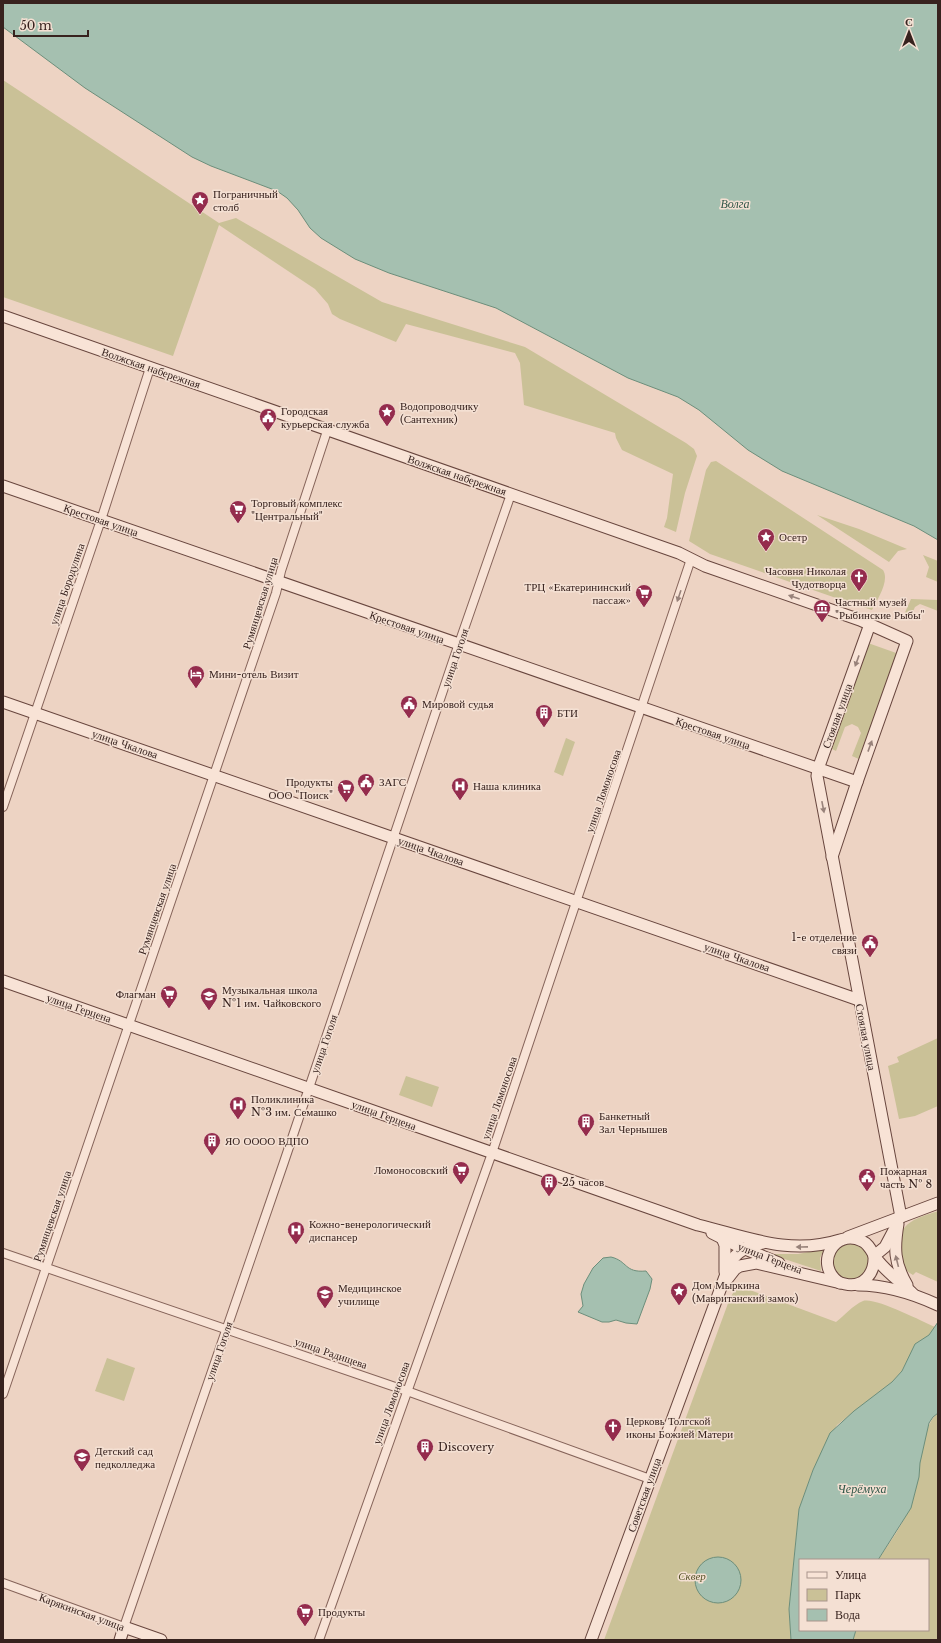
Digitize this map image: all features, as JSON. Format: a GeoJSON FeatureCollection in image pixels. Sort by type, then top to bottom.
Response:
{"type":"FeatureCollection","features":[{"type":"Feature","properties":{"kind":"street","name":"Волжская набережная"},"geometry":{"type":"LineString","coordinates":[[3,316],[327,431],[679,553],[705,566],[870,624],[908,641]]}},
{"type":"Feature","properties":{"kind":"street","name":"улица Бородулина"},"geometry":{"type":"LineString","coordinates":[[3,807],[101,520],[150,368]]}},
{"type":"Feature","properties":{"kind":"street","name":"Румянцевская улица"},"geometry":{"type":"LineString","coordinates":[[3,1394],[128,1025],[215,775],[276,593],[281,571],[327,431]]}},
{"type":"Feature","properties":{"kind":"street","name":"Крестовая улица"},"geometry":{"type":"LineString","coordinates":[[3,486],[459,645],[644,702],[818,769],[857,782]]}},
{"type":"Feature","properties":{"kind":"street","name":"улица Гоголя"},"geometry":{"type":"LineString","coordinates":[[120,1640],[511,494]]}},
{"type":"Feature","properties":{"kind":"street","name":"улица Ломоносова"},"geometry":{"type":"LineString","coordinates":[[319,1640],[492,1153],[691,559]]}},
{"type":"Feature","properties":{"kind":"street","name":"Стоялая улица"},"geometry":{"type":"LineString","coordinates":[[870,624],[818,769],[818,781],[899,1220]]}},
{"type":"Feature","properties":{"kind":"street","name":"Стоялая улица"},"geometry":{"type":"LineString","coordinates":[[832,857],[857,782],[908,641]]}},
{"type":"Feature","properties":{"kind":"street","name":"улица Чкалова"},"geometry":{"type":"LineString","coordinates":[[3,702],[859,1000]]}},
{"type":"Feature","properties":{"kind":"street","name":"улица Герцена"},"geometry":{"type":"LineString","coordinates":[[3,981],[698,1225],[763,1243],[790,1247],[825,1245],[899,1220],[938,1203]]}},
{"type":"Feature","properties":{"kind":"street"},"geometry":{"type":"LineString","coordinates":[[874,1256],[885,1247],[899,1220]]}},
{"type":"Feature","properties":{"kind":"street"},"geometry":{"type":"LineString","coordinates":[[899,1220],[894,1248],[896,1260],[913,1294]]}},
{"type":"Feature","properties":{"kind":"street","name":"улица Герцена"},"geometry":{"type":"LineString","coordinates":[[698,1225],[745,1249],[780,1263],[850,1285],[878,1286],[913,1294],[938,1305]]}},
{"type":"Feature","properties":{"kind":"street","name":"Советская улица"},"geometry":{"type":"LineString","coordinates":[[722,1238],[725,1253],[724,1284]]}},
{"type":"Feature","properties":{"kind":"street"},"geometry":{"type":"LineString","coordinates":[[850,1285],[835,1279],[828,1270],[827,1264],[829,1252],[836,1243],[843,1239],[857,1239],[862,1241],[870,1248],[874,1256],[884,1267],[913,1294]]}},
{"type":"Feature","properties":{"kind":"street","name":"Советская улица"},"geometry":{"type":"LineString","coordinates":[[591,1640],[732,1260],[745,1249],[763,1243]]}},
{"type":"Feature","properties":{"kind":"street","name":"улица Радищева"},"geometry":{"type":"LineString","coordinates":[[3,1253],[227,1329],[650,1479]]}},
{"type":"Feature","properties":{"kind":"street"},"geometry":{"type":"LineString","coordinates":[[724,1284],[738,1268],[746,1264],[756,1263],[850,1285],[861,1283],[869,1276],[874,1266],[874,1256]]}},
{"type":"Feature","properties":{"kind":"street","name":"Карякинская улица"},"geometry":{"type":"LineString","coordinates":[[3,1583],[161,1640]]}},
{"type":"Feature","properties":{"kind":"green space"},"geometry":{"type":"Polygon","coordinates":[[[3,80],[219,223],[236,218],[382,302],[525,347],[686,443],[694,449],[697,456],[685,493],[676,532],[664,527],[667,518],[673,474],[622,450],[615,433],[524,405],[520,363],[515,353],[406,324],[396,342],[340,319],[332,314],[328,304],[315,289],[219,225],[173,356],[3,297],[3,80]]]}},
{"type":"Feature","properties":{"kind":"green space"},"geometry":{"type":"Polygon","coordinates":[[[716,461],[883,570],[885,574],[884,585],[872,610],[710,554],[689,541],[706,470],[711,462],[716,461]]]}},
{"type":"Feature","properties":{"kind":"green space"},"geometry":{"type":"Polygon","coordinates":[[[817,515],[859,529],[907,549],[898,551],[889,562],[817,515]]]}},
{"type":"Feature","properties":{"kind":"green space"},"geometry":{"type":"Polygon","coordinates":[[[923,555],[938,561],[938,582],[926,577],[929,567],[923,555]]]}},
{"type":"Feature","properties":{"kind":"green space"},"geometry":{"type":"Polygon","coordinates":[[[911,599],[938,600],[938,611],[920,604],[915,607],[909,620],[903,617],[911,599]]]}},
{"type":"Feature","properties":{"kind":"green space"},"geometry":{"type":"Polygon","coordinates":[[[868,643],[899,654],[861,760],[852,756],[861,733],[858,727],[852,724],[845,727],[836,751],[830,748],[868,643]]]}},
{"type":"Feature","properties":{"kind":"green space"},"geometry":{"type":"Polygon","coordinates":[[[566,738],[575,742],[563,776],[554,772],[566,738]]]}},
{"type":"Feature","properties":{"kind":"green space"},"geometry":{"type":"Polygon","coordinates":[[[938,1038],[938,1106],[915,1116],[899,1119],[888,1066],[899,1062],[897,1057],[938,1038]]]}},
{"type":"Feature","properties":{"kind":"green space"},"geometry":{"type":"Polygon","coordinates":[[[406,1076],[439,1087],[432,1107],[399,1095],[406,1076]]]}},
{"type":"Feature","properties":{"kind":"green space"},"geometry":{"type":"Polygon","coordinates":[[[938,1211],[938,1282],[916,1272],[913,1275],[908,1271],[901,1262],[900,1251],[901,1233],[904,1228],[912,1221],[938,1211]]]}},
{"type":"Feature","properties":{"kind":"green space"},"geometry":{"type":"Polygon","coordinates":[[[851,1244],[861,1247],[866,1252],[869,1262],[866,1272],[861,1277],[851,1280],[841,1277],[836,1272],[833,1262],[836,1252],[841,1247],[851,1244]]]}},
{"type":"Feature","properties":{"kind":"green space"},"geometry":{"type":"Polygon","coordinates":[[[824,1249],[820,1258],[821,1271],[769,1254],[798,1254],[824,1249]]]}},
{"type":"Feature","properties":{"kind":"green space","name":"Сквер"},"geometry":{"type":"Polygon","coordinates":[[[742,1287],[836,1322],[856,1305],[863,1301],[869,1301],[887,1306],[935,1327],[929,1335],[915,1345],[902,1371],[892,1382],[837,1425],[813,1470],[799,1509],[789,1609],[791,1640],[604,1640],[730,1298],[735,1290],[742,1287]]]}},
{"type":"Feature","properties":{"kind":"green space"},"geometry":{"type":"Polygon","coordinates":[[[107,1358],[135,1368],[124,1401],[95,1391],[107,1358]]]}},
{"type":"Feature","properties":{"kind":"green space"},"geometry":{"type":"Polygon","coordinates":[[[938,1413],[938,1640],[853,1640],[856,1631],[929,1631],[929,1559],[879,1559],[899,1528],[912,1502],[917,1484],[922,1450],[932,1419],[938,1413]]]}},
{"type":"Feature","properties":{"kind":"water","name":"Волга"},"geometry":{"type":"Polygon","coordinates":[[[3,3],[938,3],[938,540],[914,526],[782,471],[748,450],[699,410],[678,397],[628,378],[496,308],[389,273],[355,259],[321,238],[310,228],[298,210],[287,198],[277,191],[211,166],[192,157],[85,88],[3,27],[3,3]]]}},
{"type":"Feature","properties":{"kind":"water"},"geometry":{"type":"Polygon","coordinates":[[[611,1257],[621,1261],[630,1269],[646,1271],[652,1279],[650,1289],[637,1324],[616,1320],[602,1322],[578,1312],[583,1306],[581,1294],[584,1284],[593,1268],[603,1258],[611,1257]]]}},
{"type":"Feature","properties":{"kind":"water","name":"Черёмуха"},"geometry":{"type":"Polygon","coordinates":[[[938,1322],[938,1413],[929,1423],[920,1463],[919,1477],[911,1508],[879,1559],[799,1559],[799,1631],[856,1631],[853,1640],[791,1640],[789,1609],[799,1509],[813,1470],[830,1433],[854,1411],[892,1382],[902,1371],[915,1344],[929,1335],[938,1322]]]}},
{"type":"Feature","properties":{"kind":"water"},"geometry":{"type":"Polygon","coordinates":[[[718,1557],[731,1561],[737,1567],[741,1580],[737,1593],[731,1599],[718,1603],[705,1599],[699,1593],[695,1580],[699,1567],[705,1561],[718,1557]]]}},
{"type":"Feature","properties":{"kind":"place","name":"Пограничный столб"},"geometry":{"type":"Point","coordinates":[200,215]}},
{"type":"Feature","properties":{"kind":"place","name":"Водопроводчику (Сантехник)"},"geometry":{"type":"Point","coordinates":[387,427]}},
{"type":"Feature","properties":{"kind":"place","name":"Городская курьерская служба"},"geometry":{"type":"Point","coordinates":[268,432]}},
{"type":"Feature","properties":{"kind":"place","name":"Торговый комплекс \"Центральный\""},"geometry":{"type":"Point","coordinates":[238,524]}},
{"type":"Feature","properties":{"kind":"place","name":"Осетр"},"geometry":{"type":"Point","coordinates":[766,552]}},
{"type":"Feature","properties":{"kind":"place","name":"Часовня Николая Чудотворца"},"geometry":{"type":"Point","coordinates":[859,592]}},
{"type":"Feature","properties":{"kind":"place","name":"ТРЦ «Екатерининский пассаж»"},"geometry":{"type":"Point","coordinates":[644,608]}},
{"type":"Feature","properties":{"kind":"place","name":"Частный музей \"Рыбинские Рыбы\""},"geometry":{"type":"Point","coordinates":[822,623]}},
{"type":"Feature","properties":{"kind":"place","name":"Мини-отель Визит"},"geometry":{"type":"Point","coordinates":[196,689]}},
{"type":"Feature","properties":{"kind":"place","name":"Мировой судья"},"geometry":{"type":"Point","coordinates":[409,719]}},
{"type":"Feature","properties":{"kind":"place","name":"БТИ"},"geometry":{"type":"Point","coordinates":[544,728]}},
{"type":"Feature","properties":{"kind":"place","name":"ЗАГС"},"geometry":{"type":"Point","coordinates":[366,797]}},
{"type":"Feature","properties":{"kind":"place","name":"Наша клиника"},"geometry":{"type":"Point","coordinates":[460,801]}},
{"type":"Feature","properties":{"kind":"place","name":"Продукты ООО \"Поиск\""},"geometry":{"type":"Point","coordinates":[346,803]}},
{"type":"Feature","properties":{"kind":"place","name":"1-е отделение связи"},"geometry":{"type":"Point","coordinates":[870,958]}},
{"type":"Feature","properties":{"kind":"place","name":"Флагман"},"geometry":{"type":"Point","coordinates":[169,1009]}},
{"type":"Feature","properties":{"kind":"place","name":"Музыкальная школа №1 им. Чайковского"},"geometry":{"type":"Point","coordinates":[209,1011]}},
{"type":"Feature","properties":{"kind":"place","name":"Поликлиника №3 им. Семашко"},"geometry":{"type":"Point","coordinates":[238,1120]}},
{"type":"Feature","properties":{"kind":"place","name":"Банкетный Зал Чернышев"},"geometry":{"type":"Point","coordinates":[586,1137]}},
{"type":"Feature","properties":{"kind":"place","name":"ЯО ОООО ВДПО"},"geometry":{"type":"Point","coordinates":[212,1156]}},
{"type":"Feature","properties":{"kind":"place","name":"Ломоносовский"},"geometry":{"type":"Point","coordinates":[461,1185]}},
{"type":"Feature","properties":{"kind":"place","name":"Пожарная часть № 8"},"geometry":{"type":"Point","coordinates":[867,1192]}},
{"type":"Feature","properties":{"kind":"place","name":"25 часов"},"geometry":{"type":"Point","coordinates":[549,1197]}},
{"type":"Feature","properties":{"kind":"place","name":"Кожно-венерологический диспансер"},"geometry":{"type":"Point","coordinates":[296,1245]}},
{"type":"Feature","properties":{"kind":"place","name":"Дом Мыркина (Мавританский замок)"},"geometry":{"type":"Point","coordinates":[679,1306]}},
{"type":"Feature","properties":{"kind":"place","name":"Медицинское училище"},"geometry":{"type":"Point","coordinates":[325,1309]}},
{"type":"Feature","properties":{"kind":"place","name":"Церковь Толгской иконы Божией Матери"},"geometry":{"type":"Point","coordinates":[613,1442]}},
{"type":"Feature","properties":{"kind":"place","name":"Discovery"},"geometry":{"type":"Point","coordinates":[425,1462]}},
{"type":"Feature","properties":{"kind":"place","name":"Детский сад педколледжа"},"geometry":{"type":"Point","coordinates":[82,1472]}},
{"type":"Feature","properties":{"kind":"place","name":"Продукты"},"geometry":{"type":"Point","coordinates":[305,1627]}}]}
